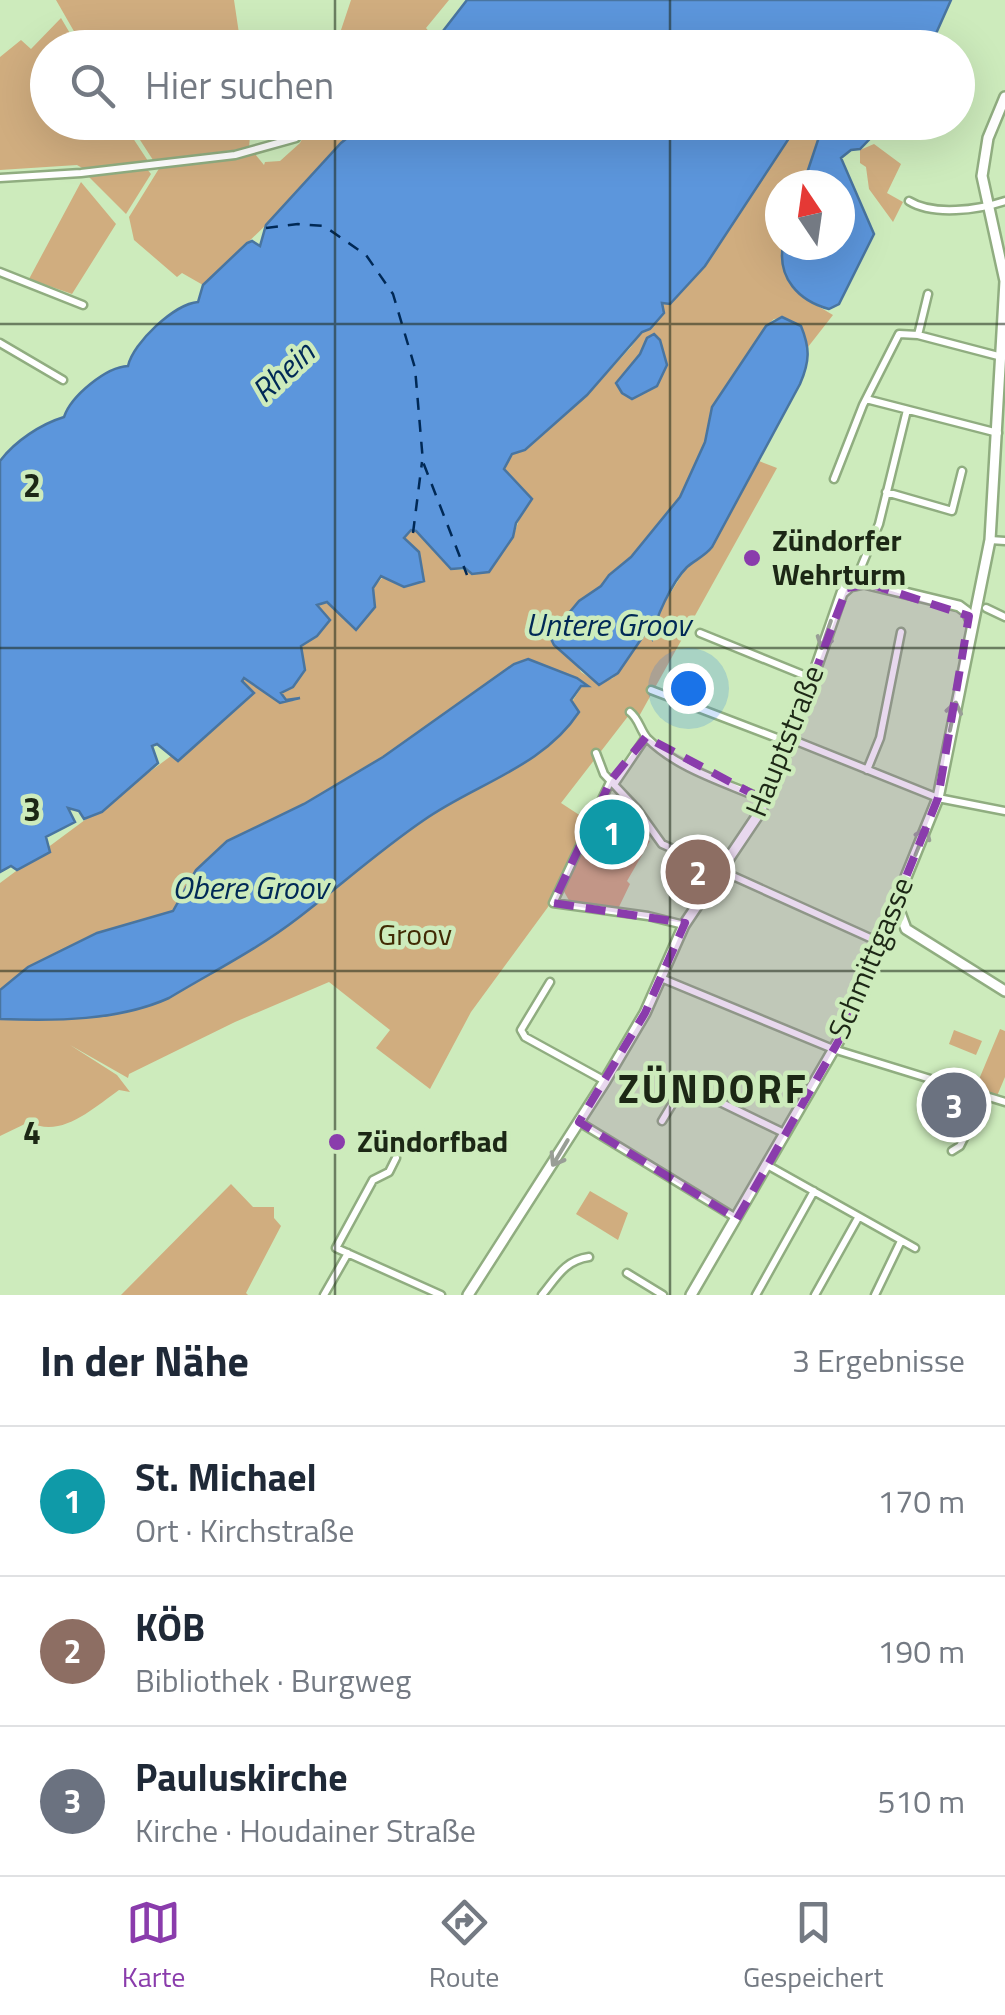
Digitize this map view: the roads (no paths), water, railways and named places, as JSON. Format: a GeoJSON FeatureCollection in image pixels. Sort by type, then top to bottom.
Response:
{"type":"FeatureCollection","features":[{"type":"Feature","properties":{"kind":"main road"},"geometry":{"type":"LineString","coordinates":[[959,606],[978,593],[990,540],[1002,399],[1005,282],[982,176],[986,147],[1005,97]]}},
{"type":"Feature","properties":{"kind":"main road"},"geometry":{"type":"LineString","coordinates":[[850,586],[870,584],[959,606],[972,624]]}},
{"type":"Feature","properties":{"kind":"main road","name":"Hauptstraße"},"geometry":{"type":"LineString","coordinates":[[468,1295],[605,1082],[644,1013],[684,926],[766,800],[839,600],[850,586]]}},
{"type":"Feature","properties":{"kind":"main road","name":"Schmittgasse"},"geometry":{"type":"LineString","coordinates":[[691,1295],[855,1007],[938,798],[978,593]]}},
{"type":"Feature","properties":{"kind":"main road"},"geometry":{"type":"LineString","coordinates":[[896,900],[906,929]]}},
{"type":"Feature","properties":{"kind":"main road"},"geometry":{"type":"LineString","coordinates":[[881,938],[896,927],[906,929],[1005,990]]}},
{"type":"Feature","properties":{"kind":"street"},"geometry":{"type":"LineString","coordinates":[[0,178],[80,174],[235,154],[288,140]]}},
{"type":"Feature","properties":{"kind":"street"},"geometry":{"type":"LineString","coordinates":[[909,201],[928,210],[1005,201]]}},
{"type":"Feature","properties":{"kind":"street"},"geometry":{"type":"LineString","coordinates":[[0,272],[83,305]]}},
{"type":"Feature","properties":{"kind":"street"},"geometry":{"type":"LineString","coordinates":[[918,334],[928,294]]}},
{"type":"Feature","properties":{"kind":"street"},"geometry":{"type":"LineString","coordinates":[[834,479],[866,398],[899,334],[918,334],[1002,357]]}},
{"type":"Feature","properties":{"kind":"street"},"geometry":{"type":"LineString","coordinates":[[0,343],[64,380]]}},
{"type":"Feature","properties":{"kind":"street"},"geometry":{"type":"LineString","coordinates":[[866,398],[998,433]]}},
{"type":"Feature","properties":{"kind":"street"},"geometry":{"type":"LineString","coordinates":[[806,572],[850,586],[879,524],[906,410]]}},
{"type":"Feature","properties":{"kind":"street"},"geometry":{"type":"LineString","coordinates":[[886,492],[952,512],[962,471]]}},
{"type":"Feature","properties":{"kind":"street"},"geometry":{"type":"LineString","coordinates":[[990,540],[1005,541]]}},
{"type":"Feature","properties":{"kind":"street"},"geometry":{"type":"LineString","coordinates":[[986,608],[1005,617]]}},
{"type":"Feature","properties":{"kind":"street"},"geometry":{"type":"LineString","coordinates":[[868,770],[880,738],[901,632]]}},
{"type":"Feature","properties":{"kind":"street"},"geometry":{"type":"LineString","coordinates":[[700,633],[811,678]]}},
{"type":"Feature","properties":{"kind":"street"},"geometry":{"type":"LineString","coordinates":[[651,690],[938,798],[1005,811]]}},
{"type":"Feature","properties":{"kind":"street"},"geometry":{"type":"LineString","coordinates":[[630,712],[646,736],[690,766],[766,800]]}},
{"type":"Feature","properties":{"kind":"street"},"geometry":{"type":"LineString","coordinates":[[646,736],[613,781],[553,903],[648,916],[684,926]]}},
{"type":"Feature","properties":{"kind":"street"},"geometry":{"type":"LineString","coordinates":[[596,754],[604,774],[656,838],[720,872],[881,938]]}},
{"type":"Feature","properties":{"kind":"street"},"geometry":{"type":"LineString","coordinates":[[660,978],[834,1049],[1005,1102]]}},
{"type":"Feature","properties":{"kind":"street"},"geometry":{"type":"LineString","coordinates":[[550,982],[521,1030],[525,1037],[605,1082]]}},
{"type":"Feature","properties":{"kind":"street"},"geometry":{"type":"LineString","coordinates":[[662,1121],[683,1086],[687,1086],[784,1134]]}},
{"type":"Feature","properties":{"kind":"street"},"geometry":{"type":"LineString","coordinates":[[952,1151],[960,1146],[985,1096]]}},
{"type":"Feature","properties":{"kind":"street"},"geometry":{"type":"LineString","coordinates":[[579,1122],[737,1219]]}},
{"type":"Feature","properties":{"kind":"street"},"geometry":{"type":"LineString","coordinates":[[396,1158],[389,1172],[374,1180],[336,1248],[442,1295]]}},
{"type":"Feature","properties":{"kind":"street"},"geometry":{"type":"LineString","coordinates":[[767,1165],[915,1248]]}},
{"type":"Feature","properties":{"kind":"street"},"geometry":{"type":"LineString","coordinates":[[756,1295],[814,1191]]}},
{"type":"Feature","properties":{"kind":"street"},"geometry":{"type":"LineString","coordinates":[[815,1295],[858,1217]]}},
{"type":"Feature","properties":{"kind":"street"},"geometry":{"type":"LineString","coordinates":[[875,1295],[902,1242]]}},
{"type":"Feature","properties":{"kind":"street"},"geometry":{"type":"LineString","coordinates":[[324,1295],[348,1253]]}},
{"type":"Feature","properties":{"kind":"street"},"geometry":{"type":"LineString","coordinates":[[542,1295],[564,1268],[579,1258],[589,1257]]}},
{"type":"Feature","properties":{"kind":"street"},"geometry":{"type":"LineString","coordinates":[[627,1274],[663,1295]]}},
{"type":"Feature","properties":{"kind":"water"},"geometry":{"type":"Polygon","coordinates":[[[467,0],[951,0],[938,30],[444,30],[467,0]]]}},
{"type":"Feature","properties":{"kind":"water","name":"Rhein"},"geometry":{"type":"Polygon","coordinates":[[[345,140],[788,140],[705,266],[670,304],[662,303],[664,313],[650,329],[642,332],[587,395],[525,450],[512,454],[504,469],[532,499],[489,572],[472,574],[465,568],[451,569],[411,530],[404,538],[419,552],[424,581],[404,587],[381,576],[373,588],[375,607],[356,630],[327,602],[317,605],[330,620],[317,636],[301,646],[305,670],[293,687],[281,693],[286,700],[300,698],[280,703],[244,678],[242,681],[254,693],[178,761],[157,744],[152,746],[158,763],[102,812],[84,819],[79,811],[68,808],[75,822],[46,837],[50,852],[17,870],[11,866],[0,872],[0,461],[29,434],[64,417],[90,384],[110,371],[128,366],[146,336],[167,317],[198,302],[203,285],[247,243],[252,241],[260,246],[266,225],[345,140]]]}},
{"type":"Feature","properties":{"kind":"water"},"geometry":{"type":"Polygon","coordinates":[[[818,140],[869,140],[841,158],[846,170],[808,170],[818,140]]]}},
{"type":"Feature","properties":{"kind":"water"},"geometry":{"type":"Polygon","coordinates":[[[855,190],[874,234],[839,304],[829,309],[808,300],[792,286],[782,260],[855,260],[855,190]]]}},
{"type":"Feature","properties":{"kind":"water","name":"Untere Groov"},"geometry":{"type":"Polygon","coordinates":[[[782,317],[801,326],[806,341],[808,355],[800,384],[712,547],[687,567],[670,591],[652,639],[646,632],[618,673],[599,685],[554,645],[550,637],[555,622],[564,619],[579,601],[631,557],[680,497],[705,442],[712,407],[766,326],[782,317]]]}},
{"type":"Feature","properties":{"kind":"water"},"geometry":{"type":"Polygon","coordinates":[[[654,334],[660,340],[667,365],[657,386],[632,399],[616,383],[640,354],[647,338],[654,334]]]}},
{"type":"Feature","properties":{"kind":"water","name":"Obere Groov"},"geometry":{"type":"Polygon","coordinates":[[[528,659],[588,686],[581,686],[571,700],[579,712],[564,731],[528,761],[408,831],[283,929],[169,998],[149,1006],[86,1018],[0,1019],[0,990],[28,967],[97,933],[173,911],[196,870],[227,841],[304,804],[383,757],[514,664],[528,659]]]}},
{"type":"Feature","properties":{"kind":"place","name":"Zündorfer Wehrturm"},"geometry":{"type":"Point","coordinates":[752,558]}},
{"type":"Feature","properties":{"kind":"place","name":"St. Michael"},"geometry":{"type":"Point","coordinates":[612,832]}},
{"type":"Feature","properties":{"kind":"place","name":"KÖB"},"geometry":{"type":"Point","coordinates":[698,872]}},
{"type":"Feature","properties":{"kind":"place","name":"Pauluskirche"},"geometry":{"type":"Point","coordinates":[954,1105]}},
{"type":"Feature","properties":{"kind":"place","name":"Zündorfbad"},"geometry":{"type":"Point","coordinates":[337,1142]}},
{"type":"Feature","properties":{"kind":"district","name":"ZÜNDORF"},"geometry":{"type":"Point","coordinates":[713,1089]}},
{"type":"Feature","properties":{"kind":"park label","name":"Groov"},"geometry":{"type":"Point","coordinates":[415,935]}}]}
